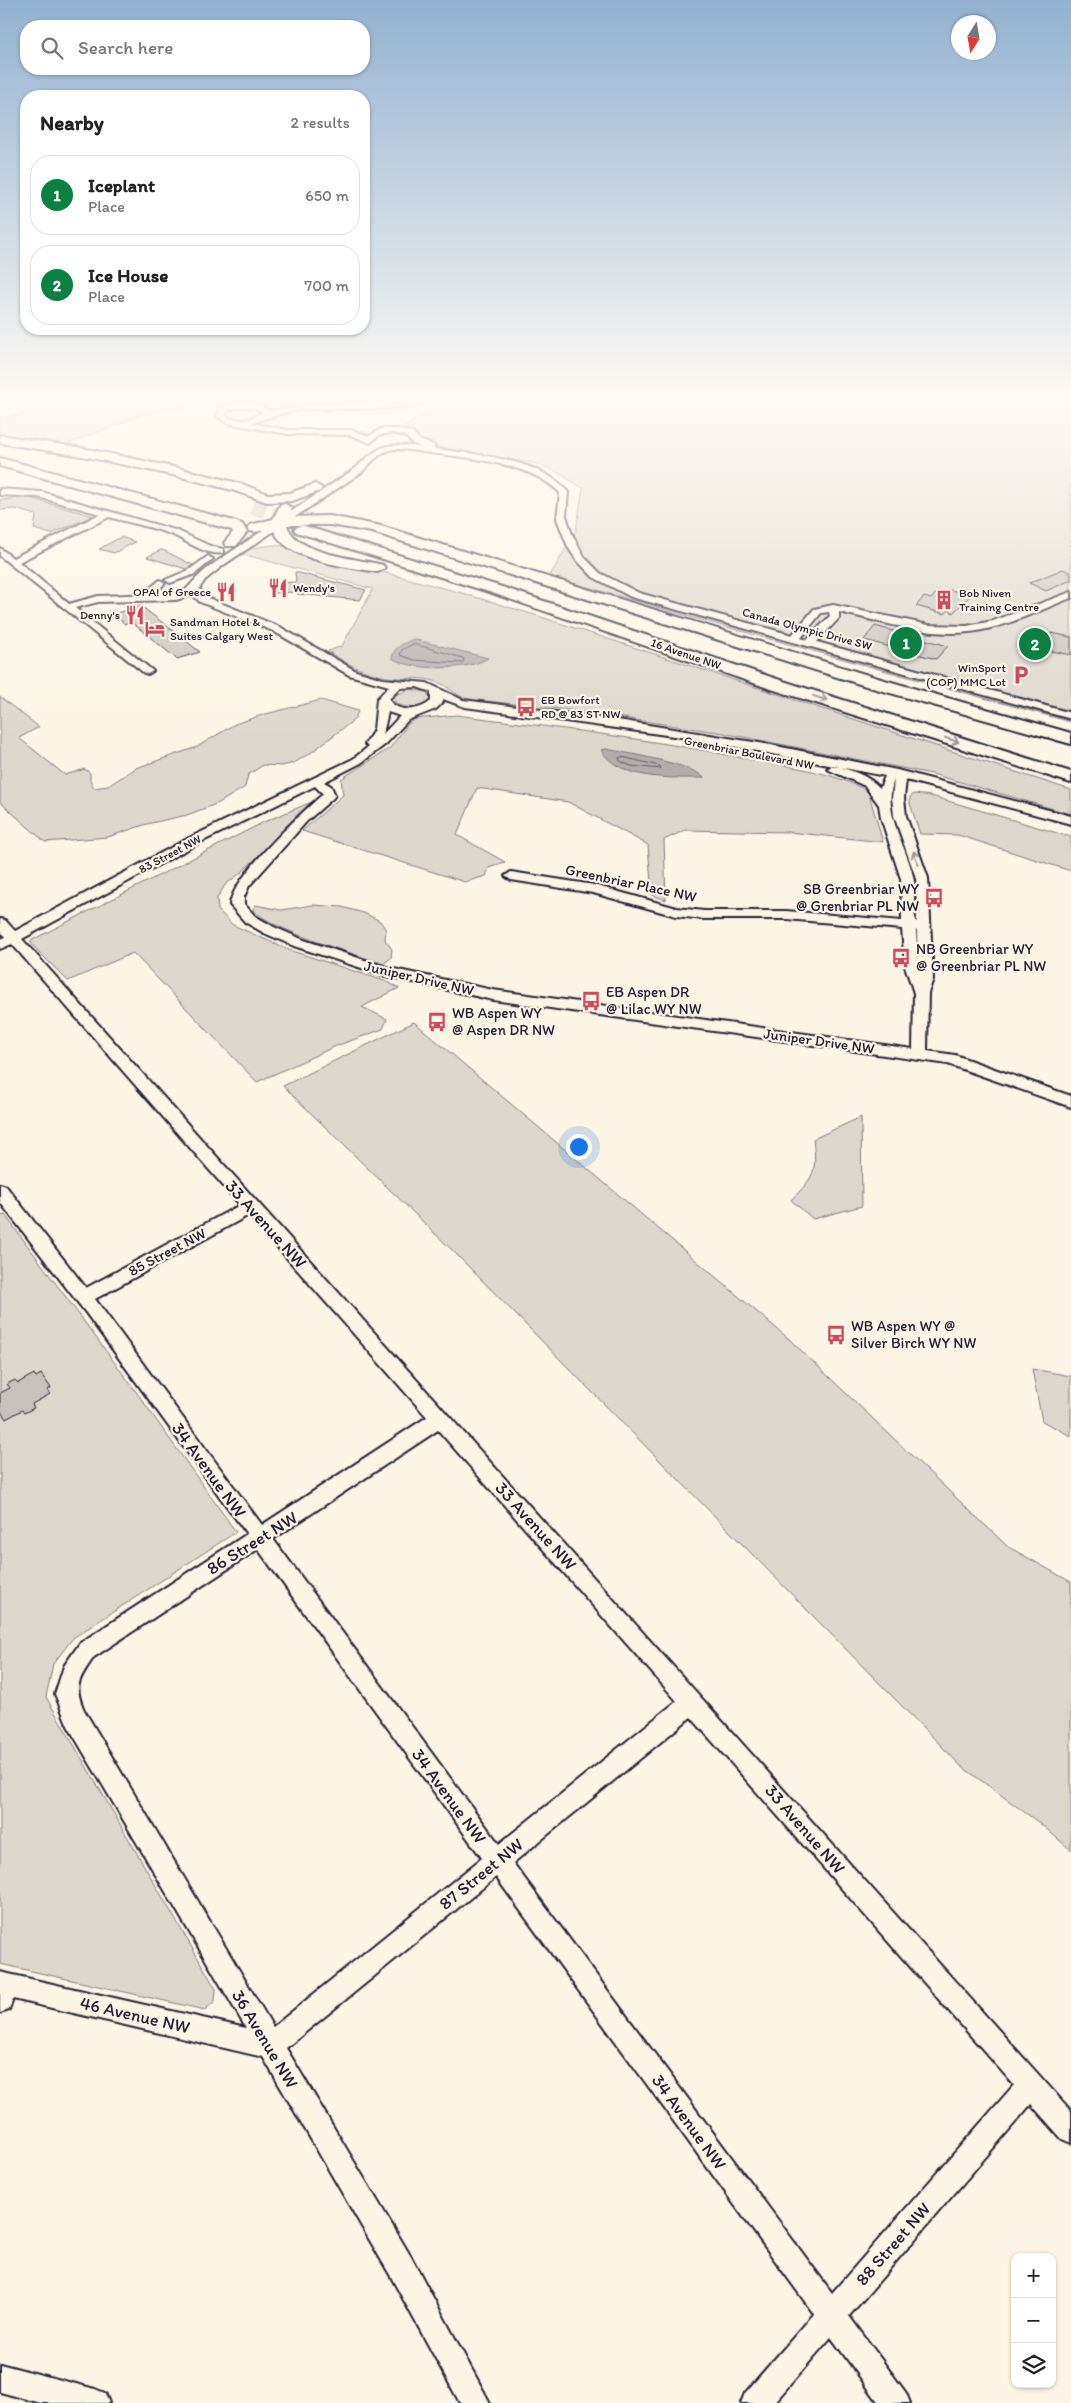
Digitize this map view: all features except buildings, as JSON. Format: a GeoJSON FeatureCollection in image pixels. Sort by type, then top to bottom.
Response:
{"type":"FeatureCollection","features":[{"type":"Feature","properties":{"kind":"highway"},"geometry":{"type":"LineString","coordinates":[[187,513],[238,527],[239,534],[231,548]]}},
{"type":"Feature","properties":{"kind":"highway"},"geometry":{"type":"LineString","coordinates":[[276,513],[280,518],[281,535],[292,544]]}},
{"type":"Feature","properties":{"kind":"highway"},"geometry":{"type":"LineString","coordinates":[[312,513],[316,523]]}},
{"type":"Feature","properties":{"kind":"highway"},"geometry":{"type":"LineString","coordinates":[[201,517],[231,521],[280,518],[401,536],[492,566],[875,684],[1071,739]]}},
{"type":"Feature","properties":{"kind":"highway"},"geometry":{"type":"LineString","coordinates":[[255,528],[280,518]]}},
{"type":"Feature","properties":{"kind":"highway"},"geometry":{"type":"LineString","coordinates":[[292,544],[287,531],[292,526],[305,520],[316,523]]}},
{"type":"Feature","properties":{"kind":"highway","name":"16 Avenue NW"},"geometry":{"type":"LineString","coordinates":[[316,523],[733,659],[937,718]]}},
{"type":"Feature","properties":{"kind":"highway","name":"16 Avenue NW"},"geometry":{"type":"LineString","coordinates":[[316,523],[505,593],[774,684],[1071,778]]}},
{"type":"Feature","properties":{"kind":"highway"},"geometry":{"type":"LineString","coordinates":[[231,548],[268,543],[292,544],[462,590],[659,653],[774,684]]}},
{"type":"Feature","properties":{"kind":"highway"},"geometry":{"type":"LineString","coordinates":[[492,566],[1071,728]]}},
{"type":"Feature","properties":{"kind":"highway"},"geometry":{"type":"LineString","coordinates":[[449,567],[555,595],[720,645],[875,684]]}},
{"type":"Feature","properties":{"kind":"highway"},"geometry":{"type":"LineString","coordinates":[[974,729],[1071,756]]}},
{"type":"Feature","properties":{"kind":"street"},"geometry":{"type":"LineString","coordinates":[[105,513],[175,533],[207,548],[231,548]]}},
{"type":"Feature","properties":{"kind":"street"},"geometry":{"type":"LineString","coordinates":[[126,596],[192,572],[287,513]]}},
{"type":"Feature","properties":{"kind":"street","name":"Canada Olympic Drive SW"},"geometry":{"type":"LineString","coordinates":[[563,513],[562,518],[569,522],[570,546],[577,557],[593,572],[616,587],[656,602],[1071,716]]}},
{"type":"Feature","properties":{"kind":"street"},"geometry":{"type":"LineString","coordinates":[[14,561],[108,514]]}},
{"type":"Feature","properties":{"kind":"street"},"geometry":{"type":"LineString","coordinates":[[68,607],[98,599],[126,596],[168,597],[185,595],[195,588],[231,548],[255,528]]}},
{"type":"Feature","properties":{"kind":"street"},"geometry":{"type":"LineString","coordinates":[[0,550],[148,671]]}},
{"type":"Feature","properties":{"kind":"street"},"geometry":{"type":"LineString","coordinates":[[168,597],[155,591],[165,582],[188,580],[194,583],[195,588],[204,600],[286,634],[351,673],[381,682],[412,684]]}},
{"type":"Feature","properties":{"kind":"street"},"geometry":{"type":"LineString","coordinates":[[48,591],[98,599]]}},
{"type":"Feature","properties":{"kind":"street"},"geometry":{"type":"LineString","coordinates":[[794,639],[818,610],[833,608],[928,628],[967,629],[995,624],[1066,601],[1071,595]]}},
{"type":"Feature","properties":{"kind":"street","name":"Greenbriar Boulevard NW"},"geometry":{"type":"LineString","coordinates":[[168,597],[218,612],[272,634],[331,672],[373,688],[388,707],[396,711],[473,711],[694,742],[829,768],[895,778],[1071,829]]}},
{"type":"Feature","properties":{"kind":"street"},"geometry":{"type":"LineString","coordinates":[[810,643],[834,616],[833,608]]}},
{"type":"Feature","properties":{"kind":"street"},"geometry":{"type":"LineString","coordinates":[[383,700],[390,690],[412,684]]}},
{"type":"Feature","properties":{"kind":"street","name":"Greenbriar Boulevard NW"},"geometry":{"type":"LineString","coordinates":[[412,684],[428,686],[449,700],[465,704],[674,731],[985,795],[1071,820]]}},
{"type":"Feature","properties":{"kind":"street"},"geometry":{"type":"LineString","coordinates":[[420,712],[438,702],[437,692]]}},
{"type":"Feature","properties":{"kind":"street","name":"83 Street NW"},"geometry":{"type":"LineString","coordinates":[[342,768],[370,745],[380,730],[383,700]]}},
{"type":"Feature","properties":{"kind":"street","name":"83 Street NW"},"geometry":{"type":"LineString","coordinates":[[7,942],[193,841],[342,768],[372,750],[398,723],[420,712]]}},
{"type":"Feature","properties":{"kind":"street"},"geometry":{"type":"LineString","coordinates":[[829,768],[872,785],[879,792],[907,879],[913,977],[921,993]]}},
{"type":"Feature","properties":{"kind":"street"},"geometry":{"type":"LineString","coordinates":[[882,802],[895,778]]}},
{"type":"Feature","properties":{"kind":"street"},"geometry":{"type":"LineString","coordinates":[[895,778],[898,807],[922,878],[926,979],[921,993],[920,1055]]}},
{"type":"Feature","properties":{"kind":"street","name":"Juniper Drive NW"},"geometry":{"type":"LineString","coordinates":[[315,781],[327,789],[329,796],[303,818],[243,885],[237,897],[237,905],[242,913],[269,930],[299,943],[386,972],[493,995],[950,1059],[1071,1102]]}},
{"type":"Feature","properties":{"kind":"street","name":"Greenbriar Place NW"},"geometry":{"type":"LineString","coordinates":[[511,876],[594,888],[676,912],[704,915],[786,915],[924,927]]}},
{"type":"Feature","properties":{"kind":"street","name":"33 Avenue NW"},"geometry":{"type":"LineString","coordinates":[[0,923],[7,942],[250,1207],[440,1419],[1071,2130]]}},
{"type":"Feature","properties":{"kind":"street","name":"34 Avenue NW"},"geometry":{"type":"LineString","coordinates":[[0,1190],[84,1297],[259,1538],[896,2403]]}},
{"type":"Feature","properties":{"kind":"street","name":"85 Street NW"},"geometry":{"type":"LineString","coordinates":[[84,1297],[250,1207]]}},
{"type":"Feature","properties":{"kind":"street","name":"86 Street NW"},"geometry":{"type":"LineString","coordinates":[[71,1673],[87,1650],[440,1419]]}},
{"type":"Feature","properties":{"kind":"street","name":"36 Avenue NW"},"geometry":{"type":"LineString","coordinates":[[71,1673],[66,1694],[76,1718],[400,2265],[476,2403]]}},
{"type":"Feature","properties":{"kind":"street","name":"87 Street NW"},"geometry":{"type":"LineString","coordinates":[[270,2046],[496,1860],[693,1702]]}},
{"type":"Feature","properties":{"kind":"street","name":"46 Avenue NW"},"geometry":{"type":"LineString","coordinates":[[2,1990],[270,2046]]}},
{"type":"Feature","properties":{"kind":"street","name":"88 Street NW"},"geometry":{"type":"LineString","coordinates":[[755,2403],[1032,2085]]}},
{"type":"Feature","properties":{"kind":"street"},"geometry":{"type":"LineString","coordinates":[[0,2378],[95,2403]]}},
{"type":"Feature","properties":{"kind":"shaded area"},"geometry":{"type":"Polygon","coordinates":[[[579,513],[1071,513],[1071,722],[683,615],[550,576],[576,531],[579,513]]]}},
{"type":"Feature","properties":{"kind":"shaded area"},"geometry":{"type":"Polygon","coordinates":[[[273,545],[285,546],[462,593],[538,616],[1071,790],[1071,814],[932,774],[723,733],[570,710],[467,699],[434,681],[386,677],[368,672],[343,661],[328,651],[342,646],[373,589],[242,554],[253,548],[273,545]]]}},
{"type":"Feature","properties":{"kind":"shaded area"},"geometry":{"type":"Polygon","coordinates":[[[410,689],[427,692],[430,699],[427,703],[413,708],[399,705],[395,702],[395,695],[410,689]]]}},
{"type":"Feature","properties":{"kind":"shaded area"},"geometry":{"type":"Polygon","coordinates":[[[0,697],[39,727],[19,738],[65,775],[85,769],[90,773],[90,780],[94,788],[108,786],[136,768],[197,747],[235,724],[262,715],[321,700],[358,711],[355,719],[312,752],[294,763],[282,766],[263,765],[248,775],[245,787],[219,803],[187,815],[147,824],[108,837],[45,842],[0,802],[0,697]]]}},
{"type":"Feature","properties":{"kind":"shaded area"},"geometry":{"type":"Polygon","coordinates":[[[456,715],[636,739],[824,774],[868,791],[883,842],[788,832],[685,830],[664,840],[666,900],[652,895],[648,845],[568,802],[477,788],[457,835],[505,862],[489,868],[486,876],[465,882],[302,831],[343,795],[341,779],[390,748],[408,724],[415,719],[456,715]]]}},
{"type":"Feature","properties":{"kind":"shaded area"},"geometry":{"type":"Polygon","coordinates":[[[914,794],[931,796],[1071,837],[1071,871],[958,835],[920,834],[910,804],[910,797],[914,794]]]}},
{"type":"Feature","properties":{"kind":"shaded area"},"geometry":{"type":"Polygon","coordinates":[[[314,801],[242,872],[225,885],[217,898],[218,910],[233,925],[289,950],[385,981],[399,988],[362,1007],[387,1019],[383,1029],[336,1046],[257,1082],[133,953],[68,981],[30,941],[266,821],[314,801]]]}},
{"type":"Feature","properties":{"kind":"shaded area"},"geometry":{"type":"Polygon","coordinates":[[[255,905],[281,910],[313,905],[342,907],[364,913],[380,921],[386,930],[385,940],[392,949],[391,958],[383,964],[296,934],[264,918],[253,910],[255,905]]]}},
{"type":"Feature","properties":{"kind":"shaded area"},"geometry":{"type":"Polygon","coordinates":[[[414,1022],[789,1339],[1007,1546],[1071,1582],[1071,1850],[1038,1822],[961,1766],[454,1252],[283,1086],[414,1022]]]}},
{"type":"Feature","properties":{"kind":"shaded area"},"geometry":{"type":"Polygon","coordinates":[[[861,1117],[862,1206],[813,1219],[791,1200],[810,1179],[815,1159],[813,1139],[861,1117]]]}},
{"type":"Feature","properties":{"kind":"shaded area"},"geometry":{"type":"Polygon","coordinates":[[[5,1215],[132,1386],[236,1532],[73,1638],[53,1664],[46,1697],[216,1989],[215,2001],[205,2010],[0,1964],[0,1216],[5,1215]]]}},
{"type":"Feature","properties":{"kind":"shaded area"},"geometry":{"type":"Polygon","coordinates":[[[1032,1369],[1071,1376],[1071,1436],[1042,1421],[1032,1369]]]}},
{"type":"Feature","properties":{"kind":"water"},"geometry":{"type":"Polygon","coordinates":[[[413,639],[488,658],[468,665],[440,668],[412,665],[392,658],[397,648],[413,639]]]}},
{"type":"Feature","properties":{"kind":"water"},"geometry":{"type":"Polygon","coordinates":[[[606,749],[643,756],[687,768],[704,778],[648,776],[634,772],[610,760],[601,750],[606,749]]]}},
{"type":"Feature","properties":{"kind":"tunnel"},"geometry":{"type":"LineString","coordinates":[[273,513],[307,523]]}},
{"type":"Feature","properties":{"kind":"place","name":"Wendy's"},"geometry":{"type":"Point","coordinates":[278,588]}},
{"type":"Feature","properties":{"kind":"place","name":"OPA! of Greece"},"geometry":{"type":"Point","coordinates":[226,592]}},
{"type":"Feature","properties":{"kind":"place","name":"Bob Niven Training Centre"},"geometry":{"type":"Point","coordinates":[944,600]}},
{"type":"Feature","properties":{"kind":"place","name":"Denny's"},"geometry":{"type":"Point","coordinates":[135,615]}},
{"type":"Feature","properties":{"kind":"place","name":"Sandman Hotel & Suites Calgary West"},"geometry":{"type":"Point","coordinates":[155,629]}},
{"type":"Feature","properties":{"kind":"place","name":"Iceplant"},"geometry":{"type":"Point","coordinates":[906,643]}},
{"type":"Feature","properties":{"kind":"place","name":"Ice House"},"geometry":{"type":"Point","coordinates":[1035,644]}},
{"type":"Feature","properties":{"kind":"place","name":"WinSport (COP) MMC Lot"},"geometry":{"type":"Point","coordinates":[1021,675]}},
{"type":"Feature","properties":{"kind":"place","name":"EB Bowfort RD @ 83 ST NW"},"geometry":{"type":"Point","coordinates":[526,707]}},
{"type":"Feature","properties":{"kind":"place","name":"SB Greenbriar WY @ Grenbriar PL NW"},"geometry":{"type":"Point","coordinates":[934,898]}},
{"type":"Feature","properties":{"kind":"place","name":"NB Greenbriar WY @ Greenbriar PL NW"},"geometry":{"type":"Point","coordinates":[901,958]}},
{"type":"Feature","properties":{"kind":"place","name":"EB Aspen DR @ Lilac WY NW"},"geometry":{"type":"Point","coordinates":[591,1001]}},
{"type":"Feature","properties":{"kind":"place","name":"WB Aspen WY @ Aspen DR NW"},"geometry":{"type":"Point","coordinates":[437,1022]}},
{"type":"Feature","properties":{"kind":"place","name":"WB Aspen WY @ Silver Birch WY NW"},"geometry":{"type":"Point","coordinates":[836,1335]}}]}
